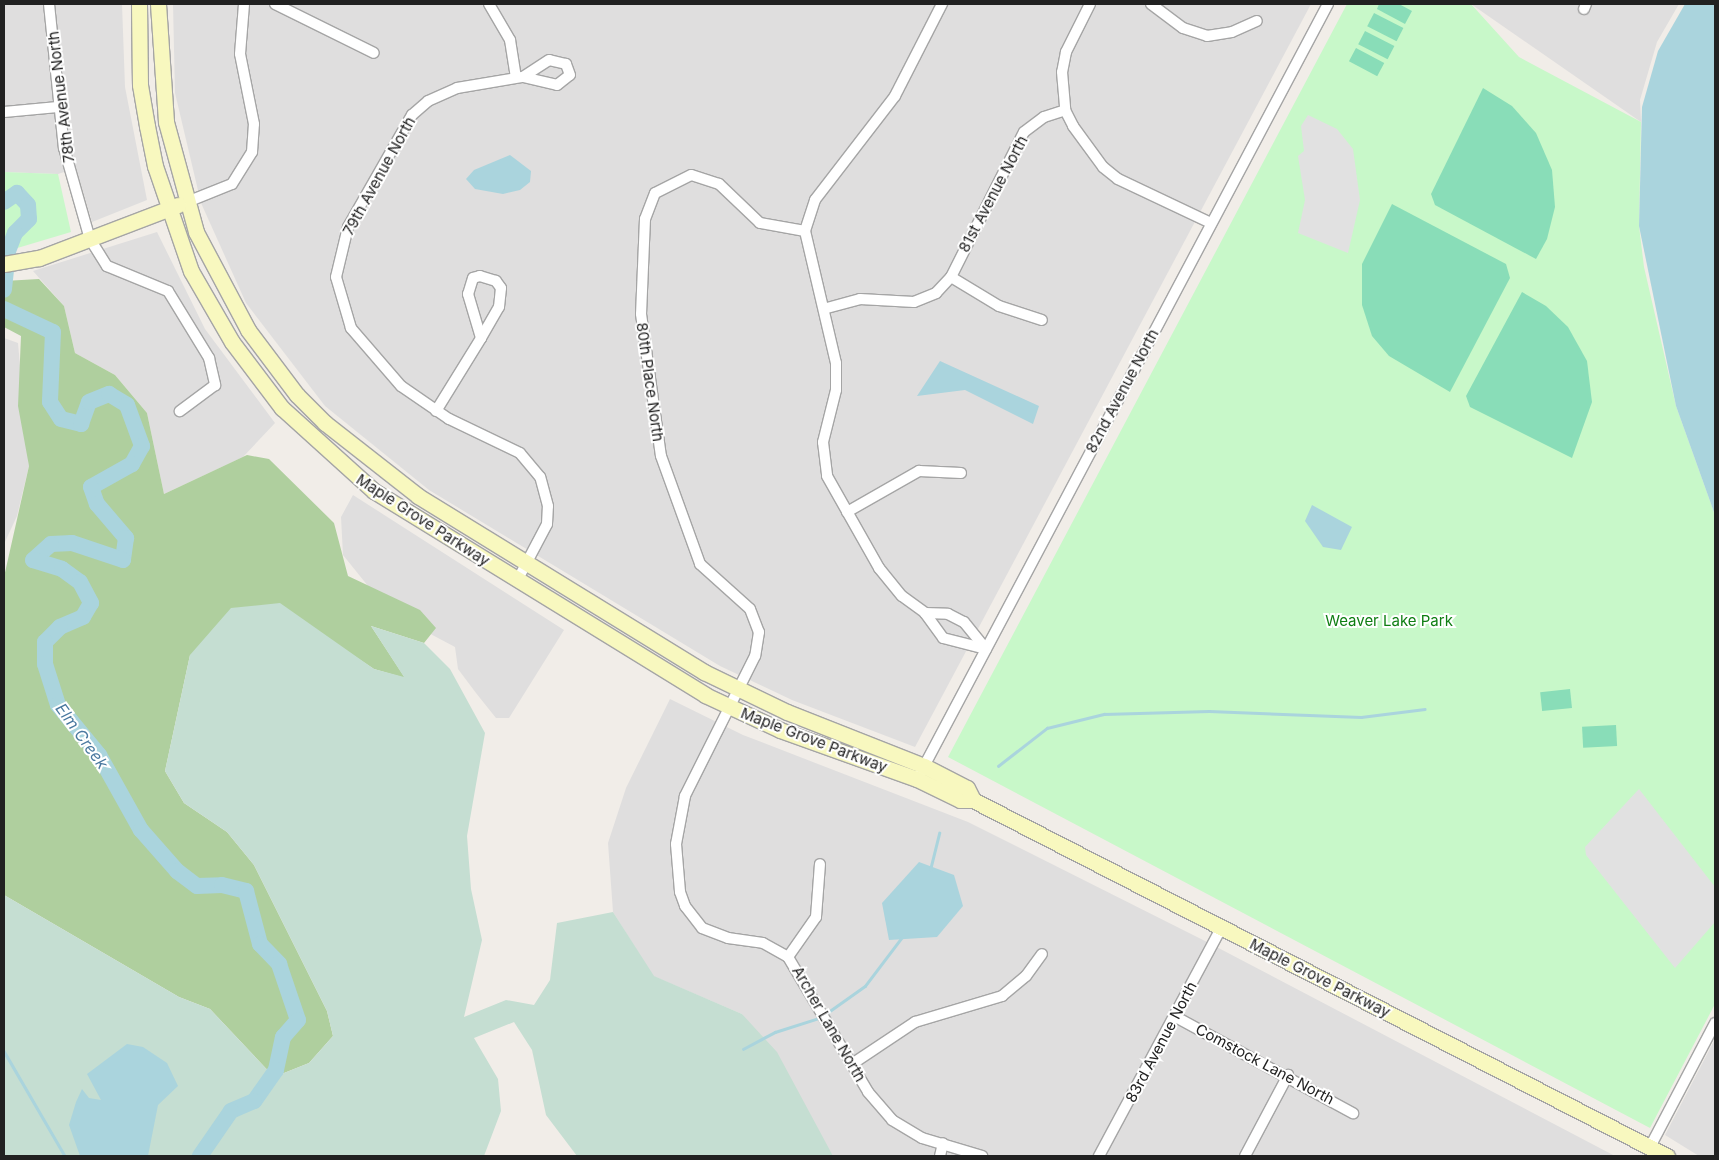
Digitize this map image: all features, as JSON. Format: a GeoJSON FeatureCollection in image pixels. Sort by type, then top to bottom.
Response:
{"type":"FeatureCollection","features":[{"type":"Feature","properties":{"kind":"main road","name":"Maple Grove Parkway"},"geometry":{"type":"LineString","coordinates":[[138,4],[140,85],[168,209],[191,271],[211,308],[282,408],[374,491],[517,581],[729,707],[824,747],[921,773],[967,788],[973,800],[1222,927],[1647,1152],[1667,1156]]}},
{"type":"Feature","properties":{"kind":"main road","name":"Maple Grove Parkway"},"geometry":{"type":"LineString","coordinates":[[158,4],[160,83],[186,202],[228,298],[297,395],[386,475],[527,564],[738,690],[921,773]]}},
{"type":"Feature","properties":{"kind":"main road"},"geometry":{"type":"LineString","coordinates":[[4,264],[25,262],[186,202]]}},
{"type":"Feature","properties":{"kind":"street","name":"78th Avenue North"},"geometry":{"type":"LineString","coordinates":[[49,4],[58,107],[73,188],[90,239],[107,266],[168,291],[206,350],[215,385],[180,411]]}},
{"type":"Feature","properties":{"kind":"street"},"geometry":{"type":"LineString","coordinates":[[186,202],[232,184],[252,152],[254,124],[240,54],[244,4]]}},
{"type":"Feature","properties":{"kind":"street"},"geometry":{"type":"LineString","coordinates":[[275,4],[374,53]]}},
{"type":"Feature","properties":{"kind":"street","name":"79th Avenue North"},"geometry":{"type":"LineString","coordinates":[[436,411],[401,386],[362,342],[339,296],[336,277],[341,243],[412,115],[447,91],[520,77],[510,40],[489,4]]}},
{"type":"Feature","properties":{"kind":"street"},"geometry":{"type":"LineString","coordinates":[[942,4],[895,96],[815,200],[805,231],[827,308],[836,374],[823,459],[834,492],[889,582],[925,613],[943,638],[986,650]]}},
{"type":"Feature","properties":{"kind":"street"},"geometry":{"type":"LineString","coordinates":[[1090,4],[1066,52],[1065,110],[1080,138],[1110,174],[1211,222]]}},
{"type":"Feature","properties":{"kind":"street"},"geometry":{"type":"LineString","coordinates":[[1151,4],[1183,28],[1207,36],[1232,32],[1257,21]]}},
{"type":"Feature","properties":{"kind":"street","name":"82nd Avenue North"},"geometry":{"type":"LineString","coordinates":[[921,773],[1328,4]]}},
{"type":"Feature","properties":{"kind":"street"},"geometry":{"type":"LineString","coordinates":[[4,112],[58,107]]}},
{"type":"Feature","properties":{"kind":"street","name":"81st Avenue North"},"geometry":{"type":"LineString","coordinates":[[827,308],[860,299],[914,302],[936,293],[950,276],[1024,132],[1044,117],[1065,110]]}},
{"type":"Feature","properties":{"kind":"street","name":"80th Place North"},"geometry":{"type":"LineString","coordinates":[[729,707],[758,648],[758,624],[750,609],[700,564],[661,456],[641,314],[645,219],[655,193],[691,175],[719,184],[760,223],[805,231]]}},
{"type":"Feature","properties":{"kind":"street"},"geometry":{"type":"LineString","coordinates":[[481,338],[468,294],[473,278],[480,276],[496,281],[502,296],[481,338],[436,411],[520,454],[540,477],[548,506],[547,524],[517,581]]}},
{"type":"Feature","properties":{"kind":"street"},"geometry":{"type":"LineString","coordinates":[[950,276],[999,306],[1042,320]]}},
{"type":"Feature","properties":{"kind":"street"},"geometry":{"type":"LineString","coordinates":[[847,512],[919,471],[961,473]]}},
{"type":"Feature","properties":{"kind":"street"},"geometry":{"type":"LineString","coordinates":[[925,613],[948,614],[964,622],[986,650]]}},
{"type":"Feature","properties":{"kind":"street","name":"Archer Lane North"},"geometry":{"type":"LineString","coordinates":[[729,707],[685,796],[676,844],[680,892],[684,906],[702,928],[728,938],[763,943],[788,957],[852,1064],[892,1120],[943,1143],[982,1156]]}},
{"type":"Feature","properties":{"kind":"street"},"geometry":{"type":"LineString","coordinates":[[788,957],[816,917],[820,864]]}},
{"type":"Feature","properties":{"kind":"street","name":"83rd Avenue North"},"geometry":{"type":"LineString","coordinates":[[1100,1156],[1222,927]]}},
{"type":"Feature","properties":{"kind":"street"},"geometry":{"type":"LineString","coordinates":[[852,1064],[915,1022],[1002,996],[1026,976],[1042,954]]}},
{"type":"Feature","properties":{"kind":"street","name":"Comstock Lane North"},"geometry":{"type":"LineString","coordinates":[[1174,1016],[1288,1075],[1353,1113]]}},
{"type":"Feature","properties":{"kind":"street"},"geometry":{"type":"LineString","coordinates":[[1647,1152],[1715,1023]]}},
{"type":"Feature","properties":{"kind":"street"},"geometry":{"type":"LineString","coordinates":[[1245,1156],[1288,1075]]}},
{"type":"Feature","properties":{"kind":"street"},"geometry":{"type":"LineString","coordinates":[[940,1156],[943,1143]]}},
{"type":"Feature","properties":{"kind":"shaded area"},"geometry":{"type":"Polygon","coordinates":[[[4,4],[122,4],[125,87],[147,200],[92,222],[76,168],[58,174],[4,172],[4,4]]]}},
{"type":"Feature","properties":{"kind":"shaded area"},"geometry":{"type":"Polygon","coordinates":[[[173,4],[1311,4],[915,747],[792,700],[720,666],[429,490],[325,406],[246,303],[201,203],[175,93],[173,4]]]}},
{"type":"Feature","properties":{"kind":"shaded area"},"geometry":{"type":"Polygon","coordinates":[[[1471,4],[1679,4],[1657,42],[1640,100],[1641,122],[1471,4]]]}},
{"type":"Feature","properties":{"kind":"shaded area"},"geometry":{"type":"Polygon","coordinates":[[[1308,115],[1337,129],[1353,149],[1360,200],[1348,253],[1298,233],[1305,200],[1298,156],[1304,151],[1301,126],[1308,115]]]}},
{"type":"Feature","properties":{"kind":"shaded area"},"geometry":{"type":"Polygon","coordinates":[[[157,232],[205,329],[275,423],[243,457],[164,494],[147,413],[115,375],[75,353],[64,306],[33,271],[157,232]]]}},
{"type":"Feature","properties":{"kind":"shaded area"},"geometry":{"type":"Polygon","coordinates":[[[4,338],[18,343],[29,466],[17,516],[4,544],[4,338]]]}},
{"type":"Feature","properties":{"kind":"shaded area"},"geometry":{"type":"Polygon","coordinates":[[[353,495],[564,630],[509,718],[496,718],[476,693],[458,669],[455,647],[389,612],[343,555],[341,517],[353,495]]]}},
{"type":"Feature","properties":{"kind":"shaded area"},"geometry":{"type":"Polygon","coordinates":[[[670,699],[743,735],[968,822],[1207,942],[1615,1156],[833,1156],[742,1014],[653,976],[613,912],[608,843],[626,788],[670,699]]]}},
{"type":"Feature","properties":{"kind":"shaded area"},"geometry":{"type":"Polygon","coordinates":[[[1639,789],[1715,887],[1715,922],[1675,968],[1586,855],[1585,847],[1639,789]]]}},
{"type":"Feature","properties":{"kind":"shaded area"},"geometry":{"type":"Polygon","coordinates":[[[1715,1039],[1715,1156],[1699,1156],[1665,1135],[1715,1039]]]}},
{"type":"Feature","properties":{"kind":"green space","name":"Weaver Lake Park"},"geometry":{"type":"Polygon","coordinates":[[[1347,4],[1471,4],[1519,57],[1641,122],[1639,226],[1644,267],[1676,406],[1715,515],[1715,1004],[1650,1128],[948,757],[1347,4]]]}},
{"type":"Feature","properties":{"kind":"green space"},"geometry":{"type":"Polygon","coordinates":[[[1379,4],[1399,4],[1412,11],[1405,24],[1377,9],[1379,4]]]}},
{"type":"Feature","properties":{"kind":"green space"},"geometry":{"type":"Polygon","coordinates":[[[1374,13],[1403,28],[1397,41],[1367,26],[1374,13]]]}},
{"type":"Feature","properties":{"kind":"green space"},"geometry":{"type":"Polygon","coordinates":[[[1365,31],[1394,46],[1388,59],[1358,44],[1365,31]]]}},
{"type":"Feature","properties":{"kind":"green space"},"geometry":{"type":"Polygon","coordinates":[[[1356,48],[1384,63],[1377,76],[1349,61],[1356,48]]]}},
{"type":"Feature","properties":{"kind":"green space"},"geometry":{"type":"Polygon","coordinates":[[[1483,88],[1512,106],[1536,133],[1552,170],[1555,207],[1547,239],[1536,259],[1435,205],[1431,194],[1483,88]]]}},
{"type":"Feature","properties":{"kind":"green space"},"geometry":{"type":"Polygon","coordinates":[[[4,172],[58,174],[71,232],[4,252],[4,172]]]}},
{"type":"Feature","properties":{"kind":"green space"},"geometry":{"type":"Polygon","coordinates":[[[1392,204],[1506,264],[1510,278],[1450,392],[1389,356],[1372,336],[1362,305],[1362,264],[1392,204]]]}},
{"type":"Feature","properties":{"kind":"green space"},"geometry":{"type":"Polygon","coordinates":[[[39,279],[64,306],[75,353],[115,375],[147,413],[164,494],[247,455],[269,459],[334,523],[348,576],[420,610],[436,628],[424,643],[371,626],[405,678],[374,669],[315,630],[190,655],[165,771],[184,803],[227,832],[254,865],[327,1011],[333,1036],[309,1063],[274,1077],[210,1009],[179,997],[4,895],[4,577],[29,466],[18,406],[21,336],[4,327],[4,281],[39,279]]]}},
{"type":"Feature","properties":{"kind":"green space"},"geometry":{"type":"Polygon","coordinates":[[[1522,292],[1546,306],[1568,327],[1587,361],[1592,402],[1572,458],[1470,407],[1466,396],[1522,292]]]}},
{"type":"Feature","properties":{"kind":"green space"},"geometry":{"type":"Polygon","coordinates":[[[280,603],[374,669],[404,677],[371,626],[424,643],[450,669],[485,733],[467,836],[471,889],[482,940],[464,1017],[506,1000],[534,1005],[550,980],[557,923],[613,912],[654,976],[742,1014],[777,1052],[833,1156],[577,1156],[546,1115],[532,1050],[514,1022],[474,1038],[498,1079],[501,1111],[484,1156],[4,1156],[4,895],[179,997],[210,1009],[274,1077],[309,1063],[333,1036],[327,1011],[254,865],[227,832],[184,803],[165,771],[190,655],[231,608],[280,603]]]}},
{"type":"Feature","properties":{"kind":"green space"},"geometry":{"type":"Polygon","coordinates":[[[1570,689],[1572,708],[1542,711],[1540,692],[1570,689]]]}},
{"type":"Feature","properties":{"kind":"green space"},"geometry":{"type":"Polygon","coordinates":[[[1616,725],[1617,746],[1583,748],[1582,727],[1616,725]]]}},
{"type":"Feature","properties":{"kind":"water"},"geometry":{"type":"Polygon","coordinates":[[[1685,4],[1715,4],[1715,515],[1676,406],[1639,226],[1642,107],[1658,51],[1685,4]]]}},
{"type":"Feature","properties":{"kind":"water"},"geometry":{"type":"Polygon","coordinates":[[[510,155],[531,171],[530,182],[520,190],[503,194],[475,189],[466,179],[474,170],[510,155]]]}},
{"type":"Feature","properties":{"kind":"water"},"geometry":{"type":"Polygon","coordinates":[[[940,361],[1039,406],[1033,424],[965,390],[917,396],[940,361]]]}},
{"type":"Feature","properties":{"kind":"water"},"geometry":{"type":"Polygon","coordinates":[[[1312,505],[1352,527],[1341,550],[1323,547],[1305,521],[1312,505]]]}},
{"type":"Feature","properties":{"kind":"water"},"geometry":{"type":"Polygon","coordinates":[[[919,862],[954,875],[963,906],[937,937],[889,940],[882,903],[919,862]]]}},
{"type":"Feature","properties":{"kind":"water"},"geometry":{"type":"Polygon","coordinates":[[[127,1044],[143,1047],[167,1063],[178,1086],[158,1105],[148,1156],[80,1156],[69,1125],[76,1102],[82,1089],[89,1098],[101,1100],[87,1074],[127,1044]]]}},
{"type":"Feature","properties":{"kind":"waterway","name":"Elm Creek"},"geometry":{"type":"LineString","coordinates":[[4,202],[17,193],[28,205],[29,219],[15,233],[8,251],[4,290]]}},
{"type":"Feature","properties":{"kind":"waterway","name":"Elm Creek"},"geometry":{"type":"LineString","coordinates":[[4,309],[53,332],[50,402],[61,419],[81,424],[89,402],[109,394],[127,405],[142,446],[132,464],[91,487],[97,504],[126,538],[123,560],[72,543],[51,544],[33,560],[62,569],[80,582],[91,603],[83,617],[60,627],[45,642],[45,664],[58,705],[99,755],[141,830],[177,871],[197,886],[222,885],[246,891],[260,944],[279,964],[298,1020],[283,1037],[276,1070],[254,1101],[231,1111],[200,1156]]}},
{"type":"Feature","properties":{"kind":"waterway"},"geometry":{"type":"LineString","coordinates":[[998,766],[1047,728],[1104,714],[1209,711],[1361,717],[1425,709]]}},
{"type":"Feature","properties":{"kind":"waterway"},"geometry":{"type":"LineString","coordinates":[[930,870],[939,833]]}},
{"type":"Feature","properties":{"kind":"waterway"},"geometry":{"type":"LineString","coordinates":[[824,1015],[865,986],[902,937]]}},
{"type":"Feature","properties":{"kind":"waterway"},"geometry":{"type":"LineString","coordinates":[[743,1049],[775,1032],[819,1018]]}},
{"type":"Feature","properties":{"kind":"waterway"},"geometry":{"type":"LineString","coordinates":[[4,1051],[65,1156]]}}]}
